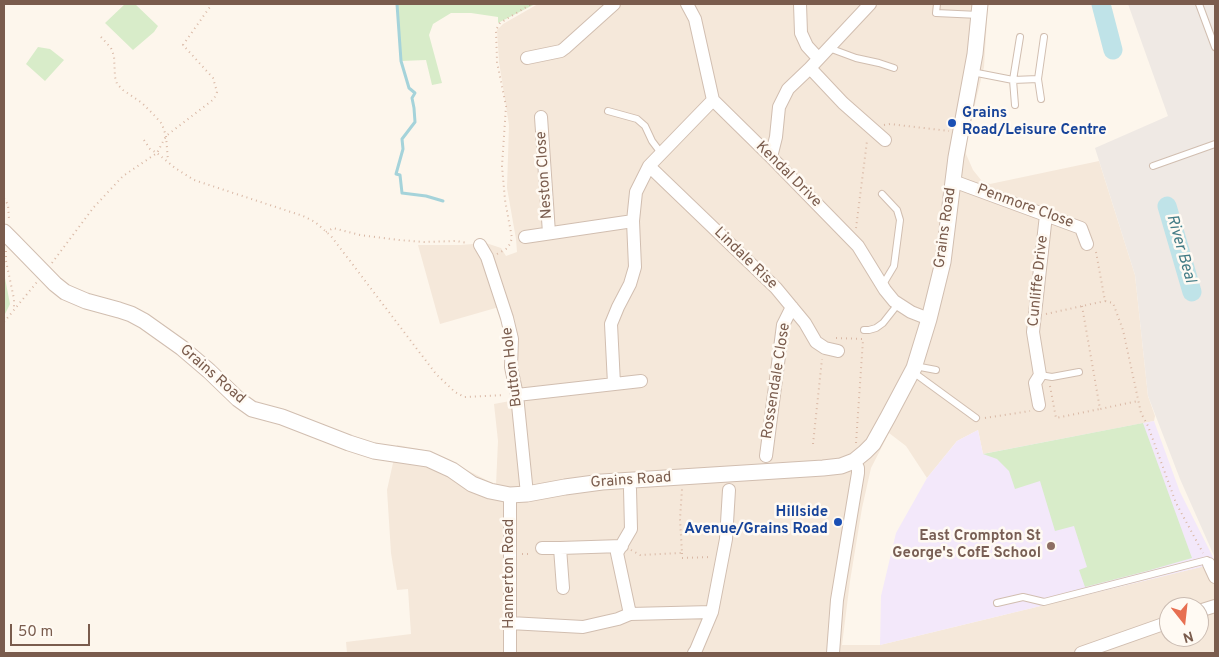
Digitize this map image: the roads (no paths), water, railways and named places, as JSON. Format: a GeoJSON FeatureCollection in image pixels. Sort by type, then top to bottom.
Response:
{"type":"FeatureCollection","features":[{"type":"Feature","properties":{"kind":"street"},"geometry":{"type":"LineString","coordinates":[[527,58],[565,48],[614,4]]}},
{"type":"Feature","properties":{"kind":"street"},"geometry":{"type":"LineString","coordinates":[[614,384],[611,324],[630,284],[635,267],[632,221],[636,192],[649,166],[713,100],[695,19],[688,4]]}},
{"type":"Feature","properties":{"kind":"street"},"geometry":{"type":"LineString","coordinates":[[800,4],[801,33],[814,63],[843,103],[885,140]]}},
{"type":"Feature","properties":{"kind":"street"},"geometry":{"type":"LineString","coordinates":[[771,157],[776,137],[779,107],[788,89],[870,4]]}},
{"type":"Feature","properties":{"kind":"street","name":"Grains Road"},"geometry":{"type":"LineString","coordinates":[[6,234],[44,274],[65,292],[131,314],[210,370],[238,400],[252,409],[282,417],[374,451],[428,459],[452,470],[472,484],[490,491],[510,495],[527,494],[602,482],[841,466],[857,458],[873,444],[913,368],[929,318],[943,262],[952,181],[975,54],[979,10]]}},
{"type":"Feature","properties":{"kind":"street","name":"Kendal Drive"},"geometry":{"type":"LineString","coordinates":[[713,100],[858,246],[894,302],[919,316],[929,318]]}},
{"type":"Feature","properties":{"kind":"street","name":"Neston Close"},"geometry":{"type":"LineString","coordinates":[[541,117],[549,233]]}},
{"type":"Feature","properties":{"kind":"street","name":"Lindale Rise"},"geometry":{"type":"LineString","coordinates":[[649,166],[776,288],[805,323],[816,342],[825,348],[838,351]]}},
{"type":"Feature","properties":{"kind":"street","name":"Penmore Close"},"geometry":{"type":"LineString","coordinates":[[952,181],[1081,228],[1087,244]]}},
{"type":"Feature","properties":{"kind":"street","name":"Cunliffe Drive"},"geometry":{"type":"LineString","coordinates":[[1037,408],[1034,383],[1046,376],[1033,332],[1046,215]]}},
{"type":"Feature","properties":{"kind":"street"},"geometry":{"type":"LineString","coordinates":[[525,237],[632,221]]}},
{"type":"Feature","properties":{"kind":"street","name":"Button Hole"},"geometry":{"type":"LineString","coordinates":[[480,245],[487,257],[512,339],[512,368],[517,395],[527,494]]}},
{"type":"Feature","properties":{"kind":"street","name":"Rossendale Close"},"geometry":{"type":"LineString","coordinates":[[766,456],[783,325],[792,307]]}},
{"type":"Feature","properties":{"kind":"street"},"geometry":{"type":"LineString","coordinates":[[517,395],[641,381]]}},
{"type":"Feature","properties":{"kind":"street"},"geometry":{"type":"LineString","coordinates":[[834,653],[837,600],[858,473],[857,458]]}},
{"type":"Feature","properties":{"kind":"street"},"geometry":{"type":"LineString","coordinates":[[630,489],[631,528],[617,553],[630,614]]}},
{"type":"Feature","properties":{"kind":"street"},"geometry":{"type":"LineString","coordinates":[[694,653],[712,612],[726,539],[729,490]]}},
{"type":"Feature","properties":{"kind":"street","name":"Hannerton Road"},"geometry":{"type":"LineString","coordinates":[[510,495],[510,653]]}},
{"type":"Feature","properties":{"kind":"street"},"geometry":{"type":"LineString","coordinates":[[542,548],[622,546]]}},
{"type":"Feature","properties":{"kind":"street"},"geometry":{"type":"LineString","coordinates":[[560,548],[563,588]]}},
{"type":"Feature","properties":{"kind":"street"},"geometry":{"type":"LineString","coordinates":[[1208,562],[1215,577]]}},
{"type":"Feature","properties":{"kind":"street"},"geometry":{"type":"LineString","coordinates":[[510,623],[583,627],[618,619],[630,614],[712,612]]}},
{"type":"Feature","properties":{"kind":"street"},"geometry":{"type":"LineString","coordinates":[[1081,653],[1159,626]]}},
{"type":"Feature","properties":{"kind":"lane"},"geometry":{"type":"LineString","coordinates":[[937,4],[936,13],[979,10]]}},
{"type":"Feature","properties":{"kind":"lane"},"geometry":{"type":"LineString","coordinates":[[1199,4],[1215,47]]}},
{"type":"Feature","properties":{"kind":"lane"},"geometry":{"type":"LineString","coordinates":[[1016,106],[1013,80],[1020,36]]}},
{"type":"Feature","properties":{"kind":"lane"},"geometry":{"type":"LineString","coordinates":[[1041,99],[1038,79],[1044,37]]}},
{"type":"Feature","properties":{"kind":"lane"},"geometry":{"type":"LineString","coordinates":[[829,48],[856,58],[894,68]]}},
{"type":"Feature","properties":{"kind":"lane"},"geometry":{"type":"LineString","coordinates":[[972,72],[1013,80],[1038,79]]}},
{"type":"Feature","properties":{"kind":"lane"},"geometry":{"type":"LineString","coordinates":[[608,111],[637,119],[644,126],[661,153]]}},
{"type":"Feature","properties":{"kind":"lane"},"geometry":{"type":"LineString","coordinates":[[1153,166],[1215,144]]}},
{"type":"Feature","properties":{"kind":"lane"},"geometry":{"type":"LineString","coordinates":[[882,194],[897,210],[900,220],[894,266],[882,286]]}},
{"type":"Feature","properties":{"kind":"lane"},"geometry":{"type":"LineString","coordinates":[[864,330],[876,328],[883,323],[898,304]]}},
{"type":"Feature","properties":{"kind":"lane"},"geometry":{"type":"LineString","coordinates":[[913,368],[936,370]]}},
{"type":"Feature","properties":{"kind":"lane"},"geometry":{"type":"LineString","coordinates":[[913,368],[976,418]]}},
{"type":"Feature","properties":{"kind":"lane"},"geometry":{"type":"LineString","coordinates":[[1046,376],[1079,372]]}},
{"type":"Feature","properties":{"kind":"lane"},"geometry":{"type":"LineString","coordinates":[[997,603],[1023,597],[1044,602],[1208,562]]}},
{"type":"Feature","properties":{"kind":"waterway"},"geometry":{"type":"LineString","coordinates":[[397,4],[401,61],[409,88],[415,93],[412,98],[415,122],[402,139],[403,149],[396,174],[400,175],[402,193],[426,196],[443,201]]}},
{"type":"Feature","properties":{"kind":"waterway","name":"River Beal"},"geometry":{"type":"LineString","coordinates":[[1101,4],[1113,50]]}},
{"type":"Feature","properties":{"kind":"waterway","name":"River Beal"},"geometry":{"type":"LineString","coordinates":[[1167,206],[1192,292]]}},
{"type":"Feature","properties":{"kind":"place","name":"Grains Road/Leisure Centre"},"geometry":{"type":"Point","coordinates":[952,123]}},
{"type":"Feature","properties":{"kind":"place","name":"Hillside Avenue/Grains Road"},"geometry":{"type":"Point","coordinates":[838,522]}},
{"type":"Feature","properties":{"kind":"place","name":"East Crompton St George's CofE School"},"geometry":{"type":"Point","coordinates":[1051,546]}}]}
